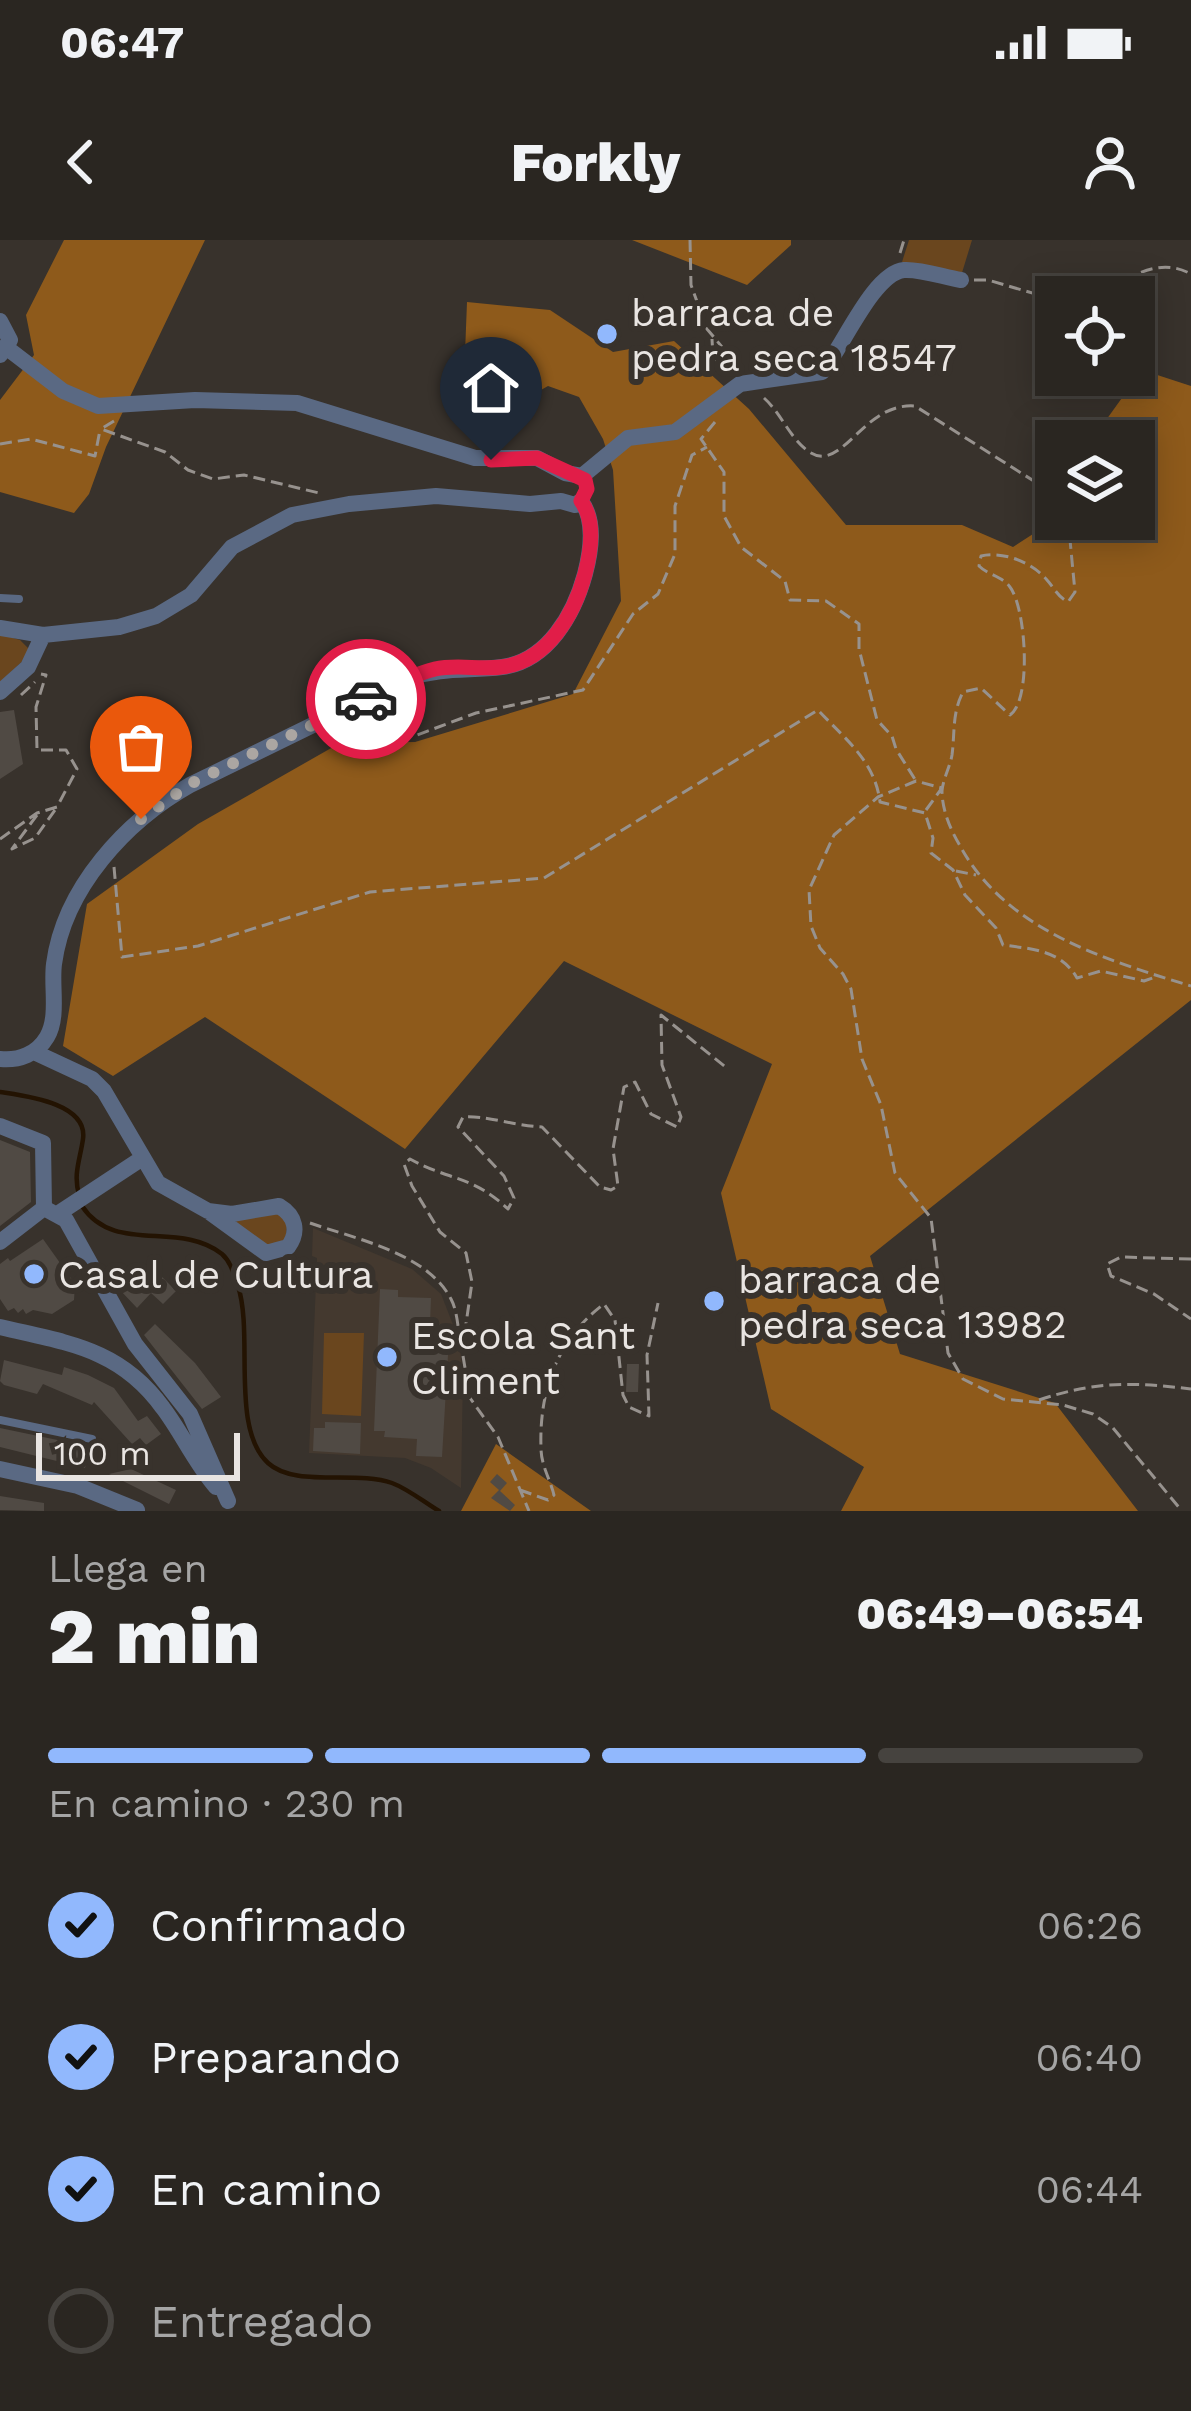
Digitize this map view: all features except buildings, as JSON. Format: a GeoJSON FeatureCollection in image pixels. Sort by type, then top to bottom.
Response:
{"type":"FeatureCollection","features":[{"type":"Feature","properties":{"kind":"street"},"geometry":{"type":"LineString","coordinates":[[560,501],[555,483],[628,438],[675,431],[740,384],[822,372],[862,307],[894,272],[908,270],[961,280]]}},
{"type":"Feature","properties":{"kind":"street"},"geometry":{"type":"LineString","coordinates":[[0,321],[9,333],[3,352],[83,401],[105,407],[195,400],[297,403],[475,458],[537,458],[573,475],[587,489],[574,505],[436,496],[349,504],[278,520],[232,547],[190,595],[156,616],[132,625],[43,635],[0,628]]}},
{"type":"Feature","properties":{"kind":"street"},"geometry":{"type":"LineString","coordinates":[[0,1059],[34,1052],[46,1039],[52,1024],[54,965],[64,926],[112,848],[158,806],[190,784],[394,685],[434,669],[511,665],[537,653],[567,617],[583,581],[590,530],[588,510],[581,501]]}},
{"type":"Feature","properties":{"kind":"street"},"geometry":{"type":"LineString","coordinates":[[4,688],[28,668],[43,635]]}},
{"type":"Feature","properties":{"kind":"street"},"geometry":{"type":"LineString","coordinates":[[34,1052],[92,1079],[104,1091],[158,1183],[208,1211],[259,1250],[274,1253],[293,1240],[292,1216],[272,1205],[232,1214],[208,1211]]}},
{"type":"Feature","properties":{"kind":"street"},"geometry":{"type":"LineString","coordinates":[[0,1126],[43,1144],[51,1210],[101,1278],[135,1344],[190,1414],[228,1501],[156,1399],[124,1366],[66,1341],[0,1328]]}},
{"type":"Feature","properties":{"kind":"street"},"geometry":{"type":"LineString","coordinates":[[0,1242],[141,1160]]}},
{"type":"Feature","properties":{"kind":"street"},"geometry":{"type":"LineString","coordinates":[[0,1469],[78,1486],[137,1510]]}},
{"type":"Feature","properties":{"kind":"lane"},"geometry":{"type":"LineString","coordinates":[[0,598],[19,599]]}},
{"type":"Feature","properties":{"kind":"lane"},"geometry":{"type":"LineString","coordinates":[[0,1420],[92,1439]]}},
{"type":"Feature","properties":{"kind":"path"},"geometry":{"type":"LineString","coordinates":[[690,240],[691,285],[712,340],[713,357],[740,384],[769,401],[814,455],[826,458],[838,452],[883,410],[915,406],[1035,482]]}},
{"type":"Feature","properties":{"kind":"path"},"geometry":{"type":"LineString","coordinates":[[1129,276],[1156,268],[1180,268],[1191,274]]}},
{"type":"Feature","properties":{"kind":"path"},"geometry":{"type":"LineString","coordinates":[[961,280],[988,280],[1035,294]]}},
{"type":"Feature","properties":{"kind":"path"},"geometry":{"type":"LineString","coordinates":[[712,340],[735,358],[740,384]]}},
{"type":"Feature","properties":{"kind":"path"},"geometry":{"type":"LineString","coordinates":[[0,444],[32,439],[95,456],[100,429],[138,405]]}},
{"type":"Feature","properties":{"kind":"path"},"geometry":{"type":"LineString","coordinates":[[724,410],[701,439],[724,472],[724,516],[740,547],[785,581],[790,600],[826,602],[859,624],[860,649],[878,721],[892,736],[916,781]]}},
{"type":"Feature","properties":{"kind":"path"},"geometry":{"type":"LineString","coordinates":[[100,429],[165,452],[188,470],[213,479],[244,475],[349,504]]}},
{"type":"Feature","properties":{"kind":"path"},"geometry":{"type":"LineString","coordinates":[[112,848],[122,957],[198,946],[370,892],[544,878],[818,710],[869,764],[884,805],[925,813],[942,788],[953,748],[953,717],[963,692],[981,688],[1010,715],[1020,706],[1024,644],[1018,602],[1011,588],[983,572],[978,561],[989,553],[1012,558],[1042,574],[1061,600],[1068,602],[1075,592],[1070,540]]}},
{"type":"Feature","properties":{"kind":"path"},"geometry":{"type":"LineString","coordinates":[[4,688],[23,695],[41,674],[46,675],[36,707],[37,750],[66,750],[77,769],[34,838],[13,849],[38,819],[37,813]]}},
{"type":"Feature","properties":{"kind":"path"},"geometry":{"type":"LineString","coordinates":[[942,788],[916,781],[878,793],[834,835],[809,890],[811,926],[820,948],[851,989],[862,1059],[881,1105],[895,1173],[931,1218],[948,1353],[963,1379],[1003,1399],[1037,1401],[1093,1414],[1113,1428],[1182,1511]]}},
{"type":"Feature","properties":{"kind":"path"},"geometry":{"type":"LineString","coordinates":[[942,788],[948,822],[978,876],[996,897],[1029,921],[1097,953],[1191,986]]}},
{"type":"Feature","properties":{"kind":"path"},"geometry":{"type":"LineString","coordinates":[[0,839],[37,813],[57,807]]}},
{"type":"Feature","properties":{"kind":"path"},"geometry":{"type":"LineString","coordinates":[[925,813],[933,838],[931,853],[953,870],[978,876]]}},
{"type":"Feature","properties":{"kind":"path"},"geometry":{"type":"LineString","coordinates":[[953,870],[965,895],[996,928],[1003,945],[1062,959],[1077,977],[1101,970],[1144,981],[1158,976]]}},
{"type":"Feature","properties":{"kind":"path"},"geometry":{"type":"LineString","coordinates":[[462,1352],[472,1282],[466,1253],[440,1232],[404,1163],[410,1159],[434,1172],[483,1185],[508,1208],[514,1198],[504,1176],[458,1126],[463,1118],[474,1116],[509,1126],[542,1127],[600,1187],[611,1190],[618,1186],[613,1149],[624,1087],[635,1082],[650,1114],[677,1127],[682,1117],[662,1064],[662,1015],[728,1069]]}},
{"type":"Feature","properties":{"kind":"path"},"geometry":{"type":"LineString","coordinates":[[292,1216],[406,1259],[432,1274],[453,1302],[470,1398],[498,1438],[529,1511]]}},
{"type":"Feature","properties":{"kind":"path"},"geometry":{"type":"LineString","coordinates":[[1191,1259],[1121,1257],[1107,1264],[1111,1276],[1154,1294],[1191,1319]]}},
{"type":"Feature","properties":{"kind":"path"},"geometry":{"type":"LineString","coordinates":[[520,1490],[548,1501],[554,1495],[541,1447],[549,1376],[569,1339],[604,1304],[615,1320],[623,1396],[629,1406],[649,1416],[647,1355],[658,1303]]}},
{"type":"Feature","properties":{"kind":"path"},"geometry":{"type":"LineString","coordinates":[[1037,1401],[1082,1385],[1191,1388]]}},
{"type":"Feature","properties":{"kind":"shaded area"},"geometry":{"type":"Polygon","coordinates":[[[64,240],[205,240],[106,447],[89,494],[74,513],[0,492],[0,400],[34,355],[26,315],[64,240]]]}},
{"type":"Feature","properties":{"kind":"shaded area"},"geometry":{"type":"Polygon","coordinates":[[[632,240],[791,240],[791,245],[747,285],[632,240]]]}},
{"type":"Feature","properties":{"kind":"shaded area"},"geometry":{"type":"Polygon","coordinates":[[[909,240],[972,240],[961,276],[902,262],[909,240]]]}},
{"type":"Feature","properties":{"kind":"shaded area"},"geometry":{"type":"Polygon","coordinates":[[[467,302],[550,310],[613,352],[674,341],[749,409],[846,525],[962,525],[1013,547],[1035,533],[1035,540],[1155,540],[1155,420],[1106,420],[1123,396],[1155,396],[1155,374],[1191,386],[1191,1000],[870,1256],[900,1354],[1055,1403],[1138,1511],[841,1511],[864,1467],[771,1409],[721,1193],[772,1064],[564,961],[405,1149],[205,1017],[113,1076],[63,1046],[87,904],[198,824],[340,743],[415,742],[573,694],[621,601],[613,470],[603,439],[579,397],[548,386],[520,402],[486,406],[464,379],[467,302]]]}},
{"type":"Feature","properties":{"kind":"shaded area"},"geometry":{"type":"Polygon","coordinates":[[[0,634],[20,640],[29,649],[28,656],[0,682],[0,634]]]}},
{"type":"Feature","properties":{"kind":"shaded area"},"geometry":{"type":"Polygon","coordinates":[[[272,1209],[288,1219],[285,1242],[262,1246],[231,1217],[272,1209]]]}},
{"type":"Feature","properties":{"kind":"shaded area","name":"Escola Sant Climent"},"geometry":{"type":"Polygon","coordinates":[[[313,1228],[412,1269],[441,1294],[459,1340],[463,1374],[461,1488],[405,1458],[309,1453],[317,1258],[312,1256],[313,1228]]]}},
{"type":"Feature","properties":{"kind":"shaded area"},"geometry":{"type":"Polygon","coordinates":[[[324,1333],[364,1333],[361,1416],[322,1414],[324,1333]]]}},
{"type":"Feature","properties":{"kind":"shaded area"},"geometry":{"type":"Polygon","coordinates":[[[496,1444],[591,1511],[461,1511],[496,1444]]]}},
{"type":"Feature","properties":{"kind":"waterway"},"geometry":{"type":"LineString","coordinates":[[0,1092],[53,1104],[76,1117],[83,1139],[79,1195]]}},
{"type":"Feature","properties":{"kind":"waterway"},"geometry":{"type":"LineString","coordinates":[[82,1206],[95,1221],[111,1229],[205,1244],[228,1261],[242,1306],[250,1427],[268,1463],[294,1475],[392,1483],[439,1511]]}},
{"type":"Feature","properties":{"kind":"way so far"},"geometry":{"type":"LineString","coordinates":[[141,819],[190,784],[366,699]]}},
{"type":"Feature","properties":{"kind":"place","name":"barraca de pedra seca 18547"},"geometry":{"type":"Point","coordinates":[607,334]}},
{"type":"Feature","properties":{"kind":"place","name":"Casal de Cultura"},"geometry":{"type":"Point","coordinates":[34,1274]}},
{"type":"Feature","properties":{"kind":"place","name":"barraca de pedra seca 13982"},"geometry":{"type":"Point","coordinates":[714,1301]}},
{"type":"Feature","properties":{"kind":"place","name":"Escola Sant Climent"},"geometry":{"type":"Point","coordinates":[387,1357]}},
{"type":"Feature","properties":{"kind":"route"},"geometry":{"type":"LineString","coordinates":[[366,699],[434,669],[500,668],[529,658],[567,617],[583,581],[589,551],[590,517],[581,501],[587,489],[585,480],[537,458],[491,460]]}}]}
